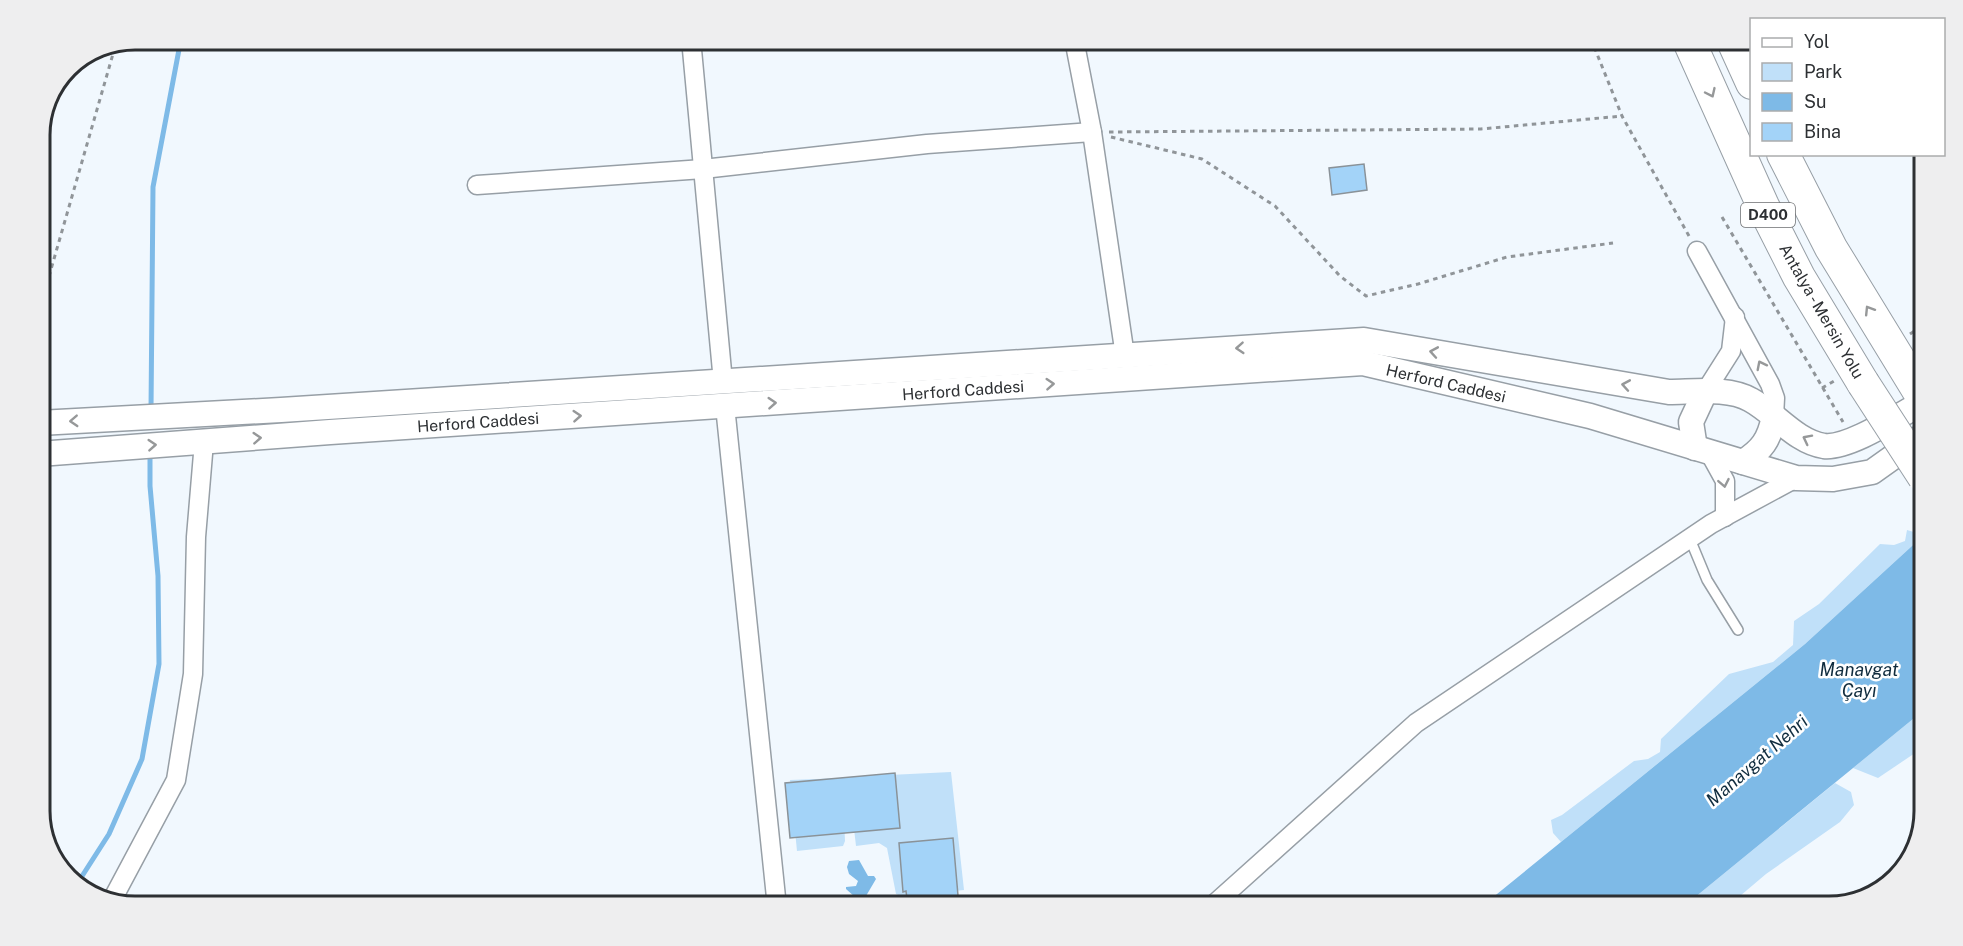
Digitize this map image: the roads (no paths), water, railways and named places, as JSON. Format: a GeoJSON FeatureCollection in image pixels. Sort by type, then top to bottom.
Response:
{"type":"FeatureCollection","features":[{"type":"Feature","properties":{"kind":"highway","name":"Antalya - Mersin Yolu"},"geometry":{"type":"LineString","coordinates":[[1693,50],[1794,267],[1863,383],[1913,461]]}},
{"type":"Feature","properties":{"kind":"highway"},"geometry":{"type":"LineString","coordinates":[[1737,50],[1750,79]]}},
{"type":"Feature","properties":{"kind":"highway","name":"D400"},"geometry":{"type":"LineString","coordinates":[[1784,156],[1831,248],[1913,384]]}},
{"type":"Feature","properties":{"kind":"main road","name":"Herford Caddesi"},"geometry":{"type":"LineString","coordinates":[[50,422],[723,382],[1364,340],[1670,392],[1718,392],[1749,399],[1806,440],[1826,446],[1862,436],[1913,407]]}},
{"type":"Feature","properties":{"kind":"main road","name":"Herford Caddesi"},"geometry":{"type":"LineString","coordinates":[[50,453],[1363,363],[1590,416],[1796,478],[1833,478],[1872,472],[1913,443]]}},
{"type":"Feature","properties":{"kind":"main road"},"geometry":{"type":"LineString","coordinates":[[1702,450],[1691,422],[1705,392]]}},
{"type":"Feature","properties":{"kind":"main road"},"geometry":{"type":"LineString","coordinates":[[1743,462],[1760,452],[1768,440],[1774,417]]}},
{"type":"Feature","properties":{"kind":"street"},"geometry":{"type":"LineString","coordinates":[[692,50],[723,382]]}},
{"type":"Feature","properties":{"kind":"street"},"geometry":{"type":"LineString","coordinates":[[1076,50],[1092,132],[1125,356]]}},
{"type":"Feature","properties":{"kind":"street"},"geometry":{"type":"LineString","coordinates":[[477,185],[703,169],[927,144],[1092,132]]}},
{"type":"Feature","properties":{"kind":"street"},"geometry":{"type":"LineString","coordinates":[[1697,250],[1770,384],[1775,398],[1774,417]]}},
{"type":"Feature","properties":{"kind":"street"},"geometry":{"type":"LineString","coordinates":[[1705,392],[1731,351],[1735,317]]}},
{"type":"Feature","properties":{"kind":"street"},"geometry":{"type":"LineString","coordinates":[[725,406],[776,896]]}},
{"type":"Feature","properties":{"kind":"street"},"geometry":{"type":"LineString","coordinates":[[115,894],[176,780],[193,674],[196,537],[202,442]]}},
{"type":"Feature","properties":{"kind":"street"},"geometry":{"type":"LineString","coordinates":[[1702,450],[1725,481],[1725,517]]}},
{"type":"Feature","properties":{"kind":"street"},"geometry":{"type":"LineString","coordinates":[[1223,896],[1416,723],[1690,539],[1796,478]]}},
{"type":"Feature","properties":{"kind":"lane"},"geometry":{"type":"LineString","coordinates":[[1690,539],[1707,580],[1738,630]]}},
{"type":"Feature","properties":{"kind":"water","name":"Manavgat Çayı"},"geometry":{"type":"Polygon","coordinates":[[[1914,545],[1914,718],[1696,896],[1495,896],[1805,644],[1914,545]]]}},
{"type":"Feature","properties":{"kind":"water"},"geometry":{"type":"Polygon","coordinates":[[[859,860],[868,876],[874,876],[876,879],[866,896],[854,896],[846,889],[846,887],[856,886],[858,881],[849,874],[847,867],[849,861],[859,860]]]}},
{"type":"Feature","properties":{"kind":"waterway"},"geometry":{"type":"LineString","coordinates":[[151,410],[153,187],[179,50]]}},
{"type":"Feature","properties":{"kind":"waterway"},"geometry":{"type":"LineString","coordinates":[[81,877],[109,834],[142,759],[159,664],[158,576],[150,486],[150,452]]}},
{"type":"Feature","properties":{"kind":"water label","name":"Manavgat Nehri"},"geometry":{"type":"Point","coordinates":[1757,761]}}]}
